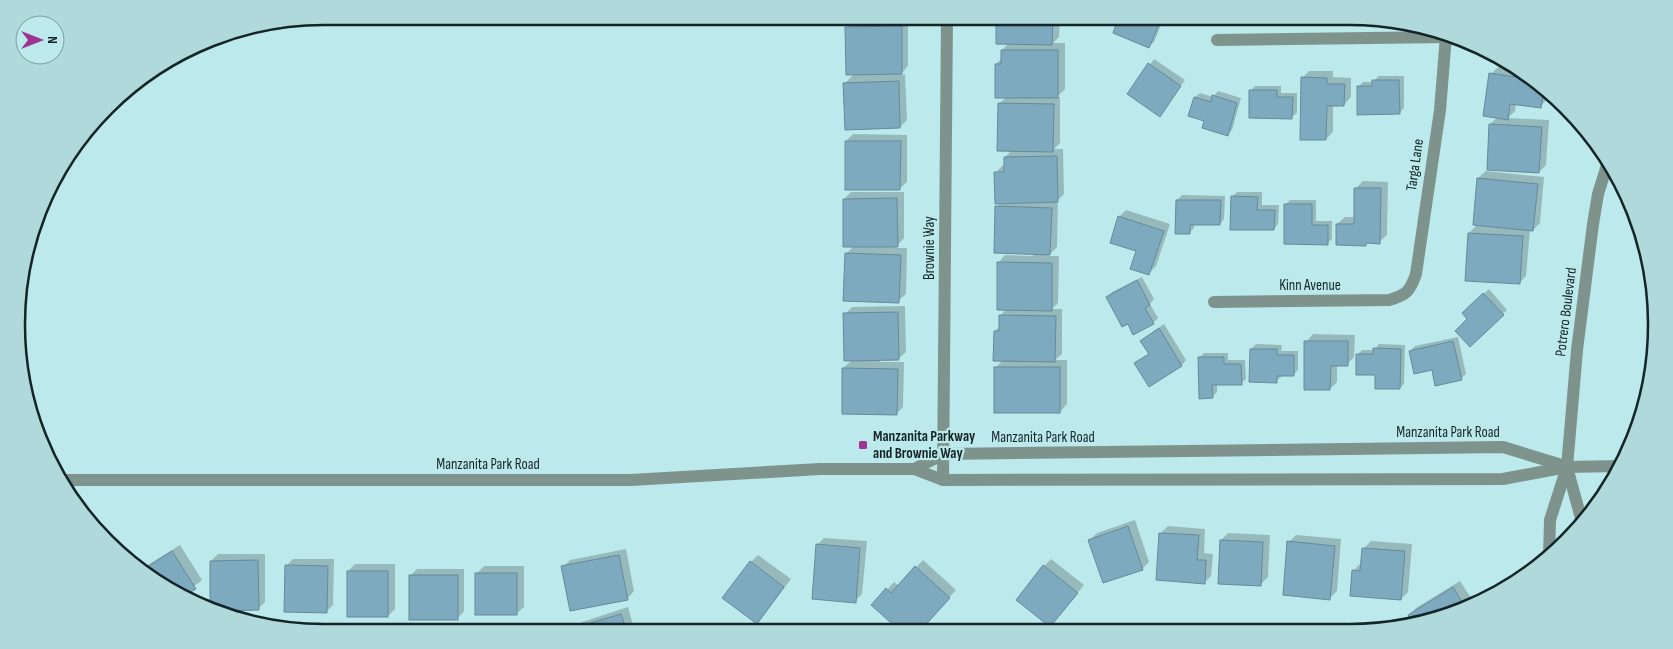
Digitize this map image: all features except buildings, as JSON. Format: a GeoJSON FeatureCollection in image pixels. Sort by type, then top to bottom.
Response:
{"type":"FeatureCollection","features":[{"type":"Feature","properties":{"kind":"street","name":"Brownie Way"},"geometry":{"type":"LineString","coordinates":[[943,480],[947,25]]}},
{"type":"Feature","properties":{"kind":"street"},"geometry":{"type":"LineString","coordinates":[[1216,40],[1433,37]]}},
{"type":"Feature","properties":{"kind":"street","name":"Targa Lane"},"geometry":{"type":"LineString","coordinates":[[1404,294],[1412,287],[1416,274],[1440,110],[1447,42]]}},
{"type":"Feature","properties":{"kind":"street","name":"Potrero Boulevard"},"geometry":{"type":"LineString","coordinates":[[1549,547],[1550,520],[1567,467],[1576,350],[1593,224],[1598,194],[1605,170]]}},
{"type":"Feature","properties":{"kind":"street","name":"Kinn Avenue"},"geometry":{"type":"LineString","coordinates":[[1214,302],[1389,300],[1404,294]]}},
{"type":"Feature","properties":{"kind":"street","name":"Manzanita Park Road"},"geometry":{"type":"LineString","coordinates":[[914,469],[944,454],[1503,447],[1567,467]]}},
{"type":"Feature","properties":{"kind":"street"},"geometry":{"type":"LineString","coordinates":[[1567,467],[1612,466]]}},
{"type":"Feature","properties":{"kind":"street","name":"Manzanita Park Road"},"geometry":{"type":"LineString","coordinates":[[69,480],[631,480],[820,469],[914,469],[943,480],[1503,479],[1567,467]]}},
{"type":"Feature","properties":{"kind":"street","name":"Potrero Boulevard"},"geometry":{"type":"LineString","coordinates":[[1567,467],[1580,515]]}},
{"type":"Feature","properties":{"kind":"place","name":"Manzanita Parkway and Brownie Way"},"geometry":{"type":"Point","coordinates":[863,445]}}]}
